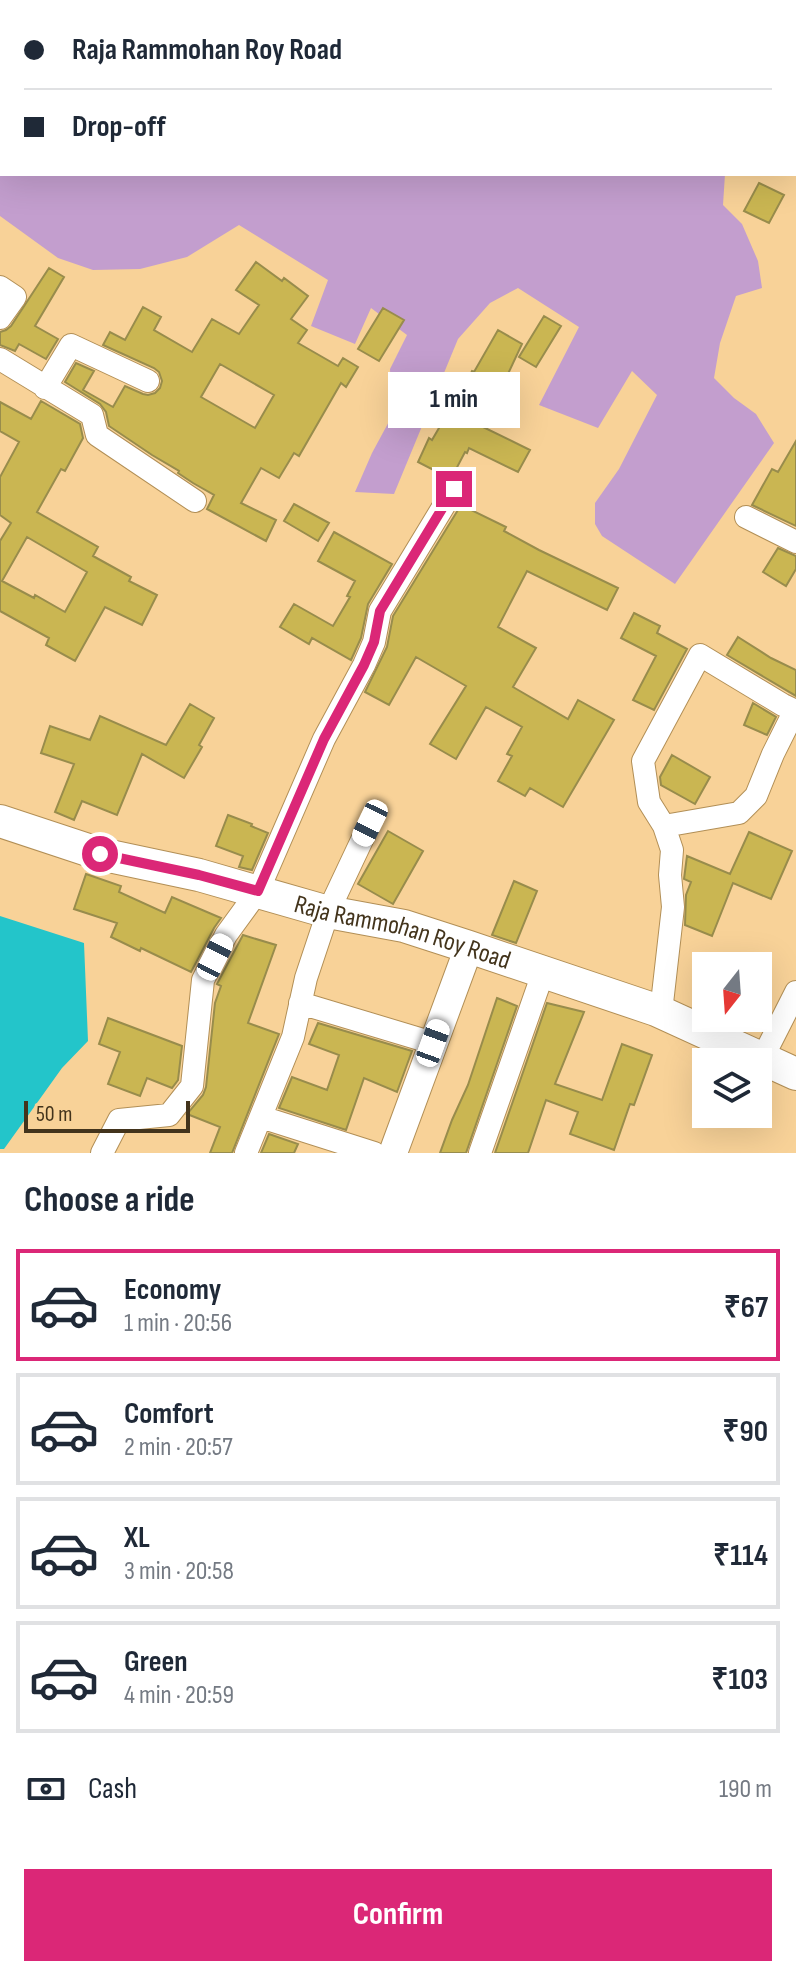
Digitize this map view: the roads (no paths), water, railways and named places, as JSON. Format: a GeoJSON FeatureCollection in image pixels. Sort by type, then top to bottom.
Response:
{"type":"FeatureCollection","features":[{"type":"Feature","properties":{"kind":"main road","name":"Raja Rammohan Roy Road"},"geometry":{"type":"LineString","coordinates":[[0,821],[100,854],[199,875],[328,912],[404,926],[661,1012],[738,1048]]}},
{"type":"Feature","properties":{"kind":"main road","name":"Raja Rammohan Roy Road"},"geometry":{"type":"LineString","coordinates":[[772,1063],[796,1074]]}},
{"type":"Feature","properties":{"kind":"street"},"geometry":{"type":"LineString","coordinates":[[0,287],[15,297],[0,318]]}},
{"type":"Feature","properties":{"kind":"street"},"geometry":{"type":"LineString","coordinates":[[45,388],[71,345],[148,381]]}},
{"type":"Feature","properties":{"kind":"street"},"geometry":{"type":"LineString","coordinates":[[0,359],[92,415],[97,435],[195,501]]}},
{"type":"Feature","properties":{"kind":"street"},"geometry":{"type":"LineString","coordinates":[[102,1153],[119,1120],[169,1115],[192,1086],[203,980],[226,935],[258,891],[324,739],[364,665],[374,642],[380,611],[454,489]]}},
{"type":"Feature","properties":{"kind":"street"},"geometry":{"type":"LineString","coordinates":[[746,517],[796,542]]}},
{"type":"Feature","properties":{"kind":"street"},"geometry":{"type":"LineString","coordinates":[[661,1012],[673,907],[670,875],[672,850],[664,826],[649,802],[643,761],[700,655],[795,711],[756,796],[739,813],[664,826]]}},
{"type":"Feature","properties":{"kind":"street"},"geometry":{"type":"LineString","coordinates":[[246,1153],[293,1037],[306,978],[328,912],[370,823]]}},
{"type":"Feature","properties":{"kind":"street"},"geometry":{"type":"LineString","coordinates":[[393,1153],[469,947]]}},
{"type":"Feature","properties":{"kind":"street"},"geometry":{"type":"LineString","coordinates":[[480,1153],[543,973]]}},
{"type":"Feature","properties":{"kind":"street"},"geometry":{"type":"LineString","coordinates":[[768,1048],[796,992]]}},
{"type":"Feature","properties":{"kind":"street"},"geometry":{"type":"LineString","coordinates":[[300,1003],[433,1043]]}},
{"type":"Feature","properties":{"kind":"street"},"geometry":{"type":"LineString","coordinates":[[261,1117],[374,1153]]}},
{"type":"Feature","properties":{"kind":"water"},"geometry":{"type":"Polygon","coordinates":[[[0,916],[84,943],[88,1041],[62,1068],[4,1149],[0,1149],[0,916]]]}}]}
